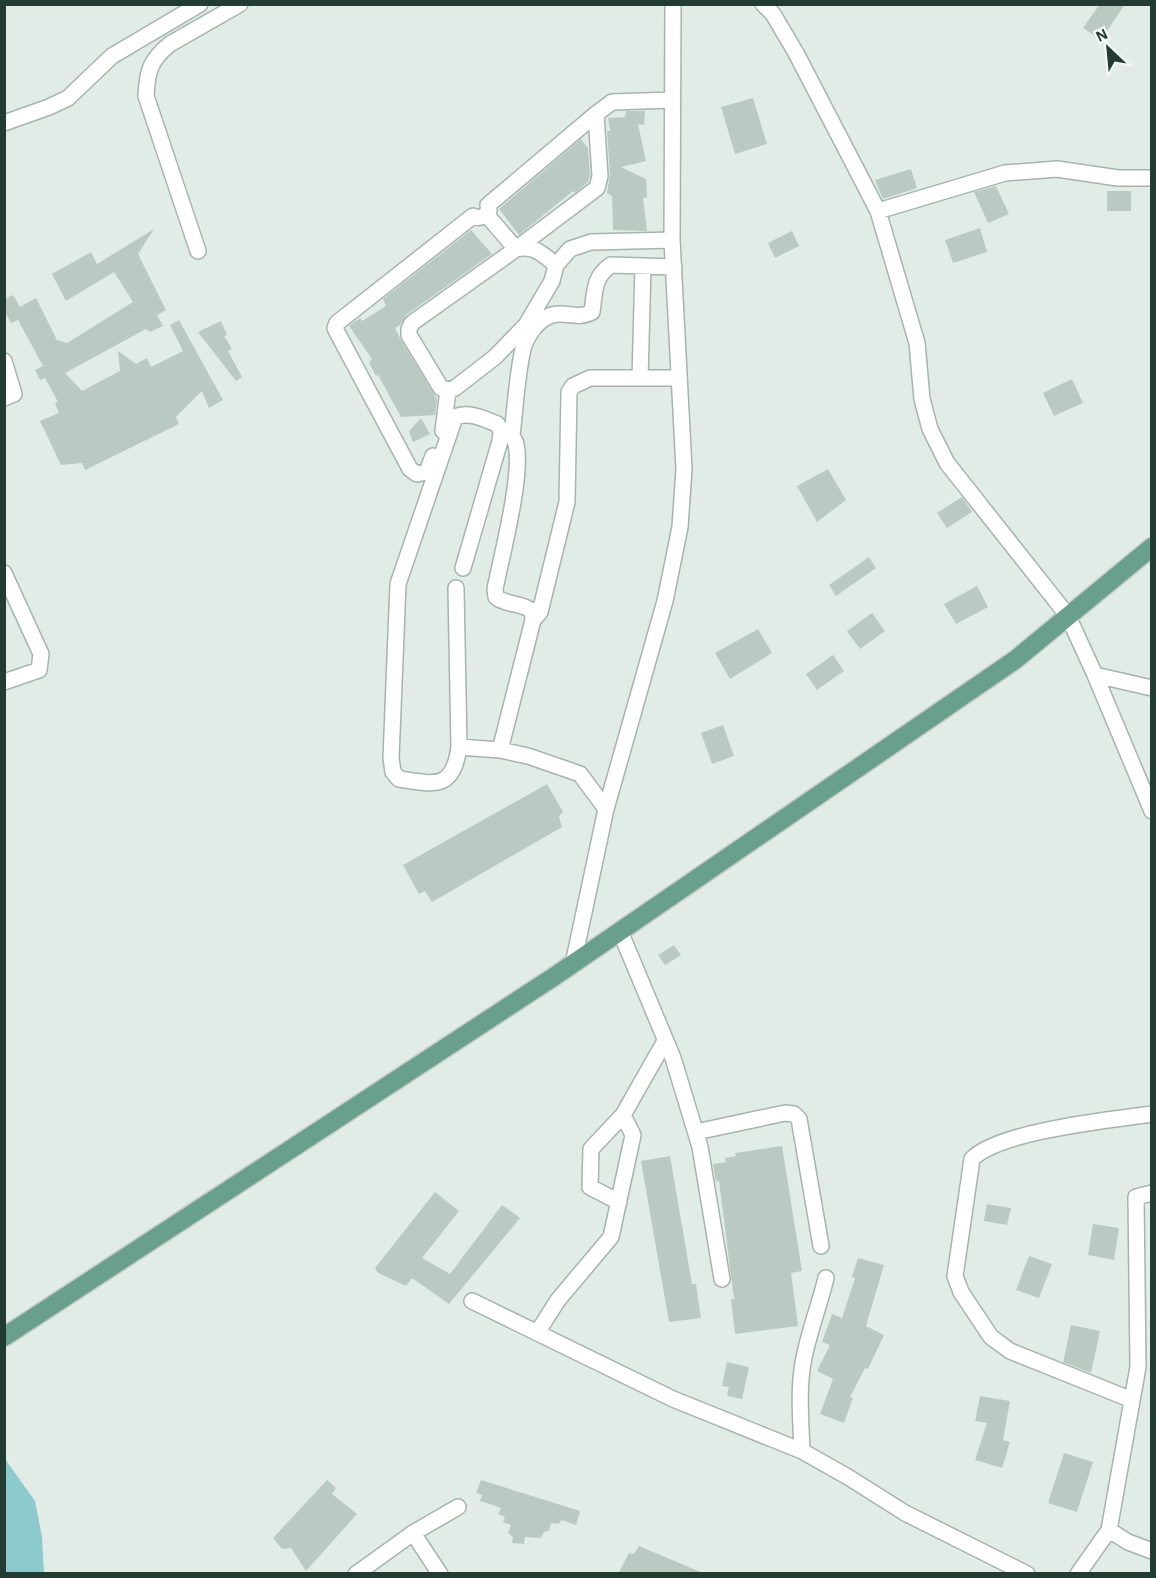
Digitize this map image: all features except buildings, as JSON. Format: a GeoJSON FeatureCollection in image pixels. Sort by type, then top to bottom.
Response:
{"type":"FeatureCollection","features":[{"type":"Feature","properties":{"kind":"main road"},"geometry":{"type":"LineString","coordinates":[[4,1337],[573,964],[1015,660],[1152,547]]}},
{"type":"Feature","properties":{"kind":"street"},"geometry":{"type":"LineString","coordinates":[[4,123],[50,107],[68,98],[112,56],[200,4]]}},
{"type":"Feature","properties":{"kind":"street"},"geometry":{"type":"LineString","coordinates":[[198,251],[146,96],[147,81],[150,66],[160,51],[240,4]]}},
{"type":"Feature","properties":{"kind":"street"},"geometry":{"type":"LineString","coordinates":[[573,964],[606,809],[665,601],[680,527],[684,469],[672,240],[673,4]]}},
{"type":"Feature","properties":{"kind":"street"},"geometry":{"type":"LineString","coordinates":[[763,4],[773,14],[796,53],[878,211],[917,343],[922,399],[930,429],[947,463],[1068,616],[1152,811]]}},
{"type":"Feature","properties":{"kind":"street"},"geometry":{"type":"LineString","coordinates":[[448,390],[442,432],[427,472],[417,474],[410,469],[335,328],[337,323],[473,216],[477,218],[486,214],[489,210],[488,205],[612,102],[672,100]]}},
{"type":"Feature","properties":{"kind":"street"},"geometry":{"type":"LineString","coordinates":[[596,114],[600,176],[597,188],[412,323],[409,335],[441,388],[448,390],[455,388],[495,357],[526,325],[552,281],[556,265],[570,249],[591,242],[672,240]]}},
{"type":"Feature","properties":{"kind":"street"},"geometry":{"type":"LineString","coordinates":[[878,211],[1005,173],[1057,169],[1118,178],[1152,178]]}},
{"type":"Feature","properties":{"kind":"street"},"geometry":{"type":"LineString","coordinates":[[486,214],[516,249]]}},
{"type":"Feature","properties":{"kind":"street"},"geometry":{"type":"LineString","coordinates":[[516,249],[527,246],[556,265]]}},
{"type":"Feature","properties":{"kind":"street"},"geometry":{"type":"LineString","coordinates":[[463,568],[500,441],[506,433],[523,348],[531,332],[542,320],[554,314],[578,317],[592,312],[597,278],[611,266],[674,267]]}},
{"type":"Feature","properties":{"kind":"street"},"geometry":{"type":"LineString","coordinates":[[640,378],[643,266]]}},
{"type":"Feature","properties":{"kind":"street"},"geometry":{"type":"LineString","coordinates":[[4,360],[14,394],[4,398]]}},
{"type":"Feature","properties":{"kind":"street"},"geometry":{"type":"LineString","coordinates":[[533,620],[540,612],[567,502],[569,392],[573,386],[591,378],[679,378]]}},
{"type":"Feature","properties":{"kind":"street"},"geometry":{"type":"LineString","coordinates":[[456,588],[459,747],[453,772],[434,784],[399,779],[393,772],[391,758],[398,584],[455,417],[462,414],[497,424],[516,443],[517,480],[495,589],[496,597],[503,603],[526,607],[532,611],[533,620],[500,750]]}},
{"type":"Feature","properties":{"kind":"street"},"geometry":{"type":"LineString","coordinates":[[4,573],[41,654],[39,670],[4,682]]}},
{"type":"Feature","properties":{"kind":"street"},"geometry":{"type":"LineString","coordinates":[[1095,675],[1152,688]]}},
{"type":"Feature","properties":{"kind":"street"},"geometry":{"type":"LineString","coordinates":[[459,747],[500,750],[528,756],[580,774],[606,809]]}},
{"type":"Feature","properties":{"kind":"street"},"geometry":{"type":"LineString","coordinates":[[620,931],[673,1058],[696,1132],[722,1279]]}},
{"type":"Feature","properties":{"kind":"street"},"geometry":{"type":"LineString","coordinates":[[619,1202],[590,1187],[591,1149],[622,1115],[665,1041]]}},
{"type":"Feature","properties":{"kind":"street"},"geometry":{"type":"LineString","coordinates":[[696,1132],[785,1113],[794,1114],[799,1119],[821,1246]]}},
{"type":"Feature","properties":{"kind":"street"},"geometry":{"type":"LineString","coordinates":[[1132,1400],[1010,1351],[991,1337],[961,1292],[955,1276],[972,1159],[977,1154],[988,1147],[1023,1135],[1152,1113]]}},
{"type":"Feature","properties":{"kind":"street"},"geometry":{"type":"LineString","coordinates":[[537,1333],[558,1300],[611,1237],[633,1135],[622,1115]]}},
{"type":"Feature","properties":{"kind":"street"},"geometry":{"type":"LineString","coordinates":[[1078,1574],[1109,1530],[1145,1328],[1136,1197],[1152,1193]]}},
{"type":"Feature","properties":{"kind":"street"},"geometry":{"type":"LineString","coordinates":[[802,1451],[800,1396],[802,1366],[826,1278]]}},
{"type":"Feature","properties":{"kind":"street"},"geometry":{"type":"LineString","coordinates":[[472,1301],[673,1399],[802,1451],[905,1513],[1027,1574]]}},
{"type":"Feature","properties":{"kind":"street"},"geometry":{"type":"LineString","coordinates":[[356,1574],[413,1533],[458,1507]]}},
{"type":"Feature","properties":{"kind":"street"},"geometry":{"type":"LineString","coordinates":[[1109,1530],[1128,1542],[1152,1551]]}},
{"type":"Feature","properties":{"kind":"street"},"geometry":{"type":"LineString","coordinates":[[413,1533],[440,1574]]}},
{"type":"Feature","properties":{"kind":"water"},"geometry":{"type":"Polygon","coordinates":[[[5,1459],[35,1501],[42,1537],[44,1573],[5,1573],[5,1459]]]}}]}
